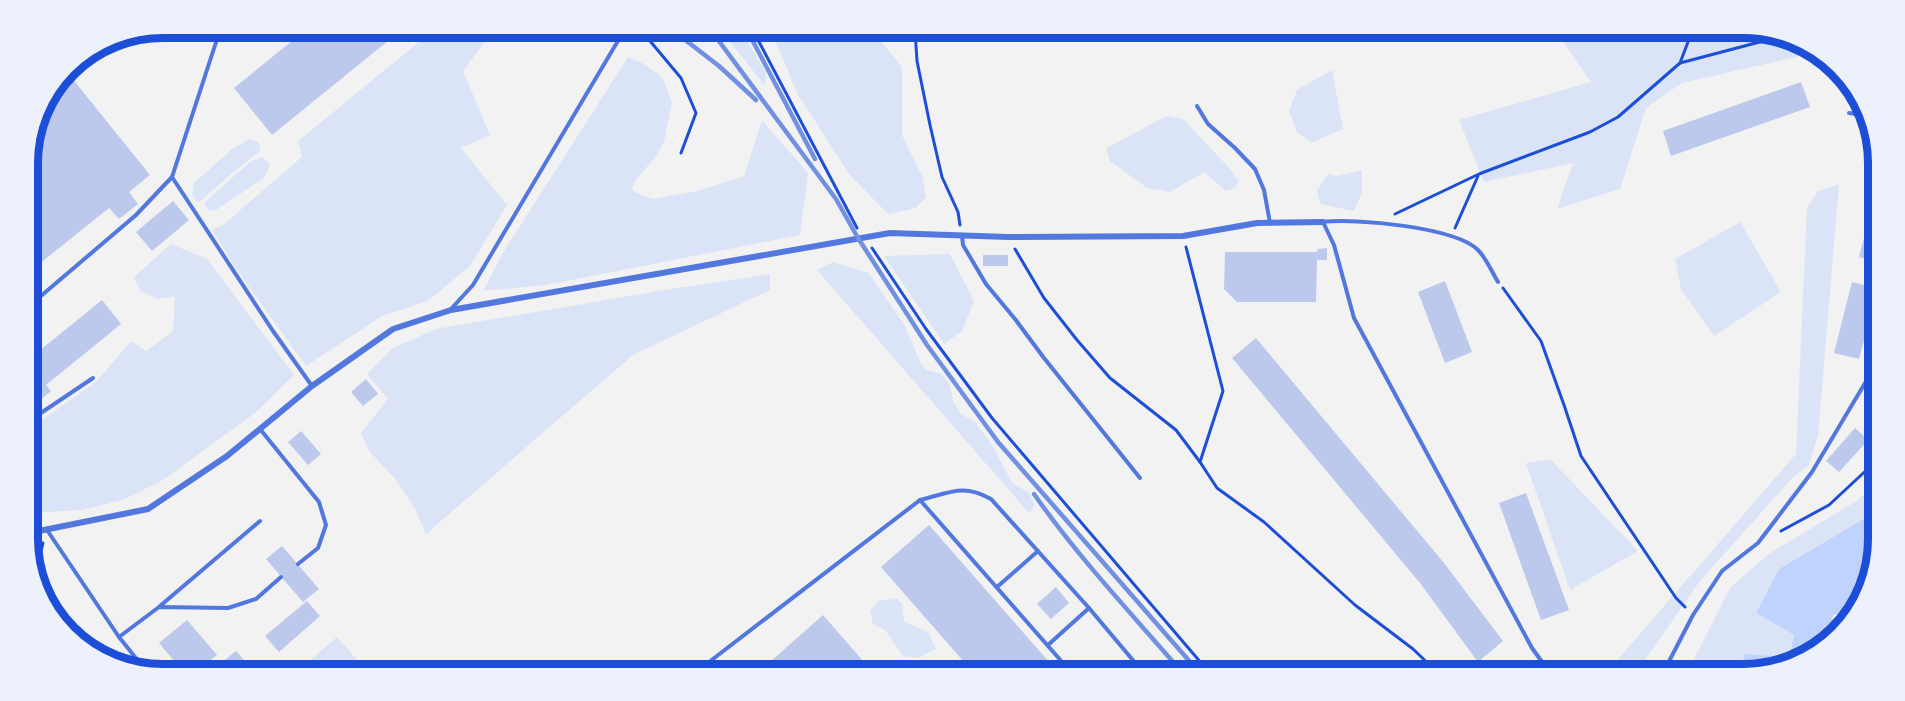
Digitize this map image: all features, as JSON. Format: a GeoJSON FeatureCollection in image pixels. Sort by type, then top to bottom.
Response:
{"type":"FeatureCollection","features":[{"type":"Feature","properties":{"kind":"street"},"geometry":{"type":"LineString","coordinates":[[38,532],[148,509],[227,456],[312,386],[393,329],[451,310],[890,233],[1008,237],[1183,236],[1257,223],[1323,222]]}},
{"type":"Feature","properties":{"kind":"lane"},"geometry":{"type":"LineString","coordinates":[[38,298],[136,215],[172,177],[217,38]]}},
{"type":"Feature","properties":{"kind":"lane"},"geometry":{"type":"LineString","coordinates":[[451,310],[473,285],[620,38]]}},
{"type":"Feature","properties":{"kind":"lane"},"geometry":{"type":"LineString","coordinates":[[1197,106],[1208,124],[1255,169],[1264,190],[1270,223]]}},
{"type":"Feature","properties":{"kind":"lane"},"geometry":{"type":"LineString","coordinates":[[1849,113],[1858,114]]}},
{"type":"Feature","properties":{"kind":"lane"},"geometry":{"type":"LineString","coordinates":[[172,177],[312,386]]}},
{"type":"Feature","properties":{"kind":"lane"},"geometry":{"type":"LineString","coordinates":[[1498,282],[1477,249],[1452,236],[1386,222],[1341,220],[1323,222],[1334,245],[1354,318],[1532,648],[1543,663]]}},
{"type":"Feature","properties":{"kind":"lane"},"geometry":{"type":"LineString","coordinates":[[963,236],[963,245],[967,254],[986,284],[1140,478]]}},
{"type":"Feature","properties":{"kind":"lane"},"geometry":{"type":"LineString","coordinates":[[38,415],[93,378]]}},
{"type":"Feature","properties":{"kind":"lane"},"geometry":{"type":"LineString","coordinates":[[1668,663],[1693,615],[1722,572],[1758,543],[1812,472],[1868,378]]}},
{"type":"Feature","properties":{"kind":"lane"},"geometry":{"type":"LineString","coordinates":[[260,428],[319,502],[326,525],[318,548],[298,564]]}},
{"type":"Feature","properties":{"kind":"lane"},"geometry":{"type":"LineString","coordinates":[[708,663],[920,500],[964,489],[979,492],[991,499],[1136,663]]}},
{"type":"Feature","properties":{"kind":"lane"},"geometry":{"type":"LineString","coordinates":[[920,500],[1064,663]]}},
{"type":"Feature","properties":{"kind":"lane"},"geometry":{"type":"LineString","coordinates":[[120,637],[260,521]]}},
{"type":"Feature","properties":{"kind":"lane"},"geometry":{"type":"LineString","coordinates":[[47,530],[138,661]]}},
{"type":"Feature","properties":{"kind":"lane"},"geometry":{"type":"LineString","coordinates":[[997,587],[1038,551]]}},
{"type":"Feature","properties":{"kind":"lane"},"geometry":{"type":"LineString","coordinates":[[159,607],[228,608],[256,599],[281,577]]}},
{"type":"Feature","properties":{"kind":"lane"},"geometry":{"type":"LineString","coordinates":[[1048,645],[1089,608]]}},
{"type":"Feature","properties":{"kind":"path"},"geometry":{"type":"LineString","coordinates":[[648,38],[681,78],[696,113],[681,153]]}},
{"type":"Feature","properties":{"kind":"path"},"geometry":{"type":"LineString","coordinates":[[757,38],[863,237],[926,328],[992,418],[1201,663]]}},
{"type":"Feature","properties":{"kind":"path"},"geometry":{"type":"LineString","coordinates":[[915,38],[916,61],[942,177],[958,212],[963,236]]}},
{"type":"Feature","properties":{"kind":"path"},"geometry":{"type":"LineString","coordinates":[[1680,63],[1689,38]]}},
{"type":"Feature","properties":{"kind":"path"},"geometry":{"type":"LineString","coordinates":[[1386,222],[1398,211],[1479,174],[1590,132],[1618,117],[1680,63],[1765,40]]}},
{"type":"Feature","properties":{"kind":"path"},"geometry":{"type":"LineString","coordinates":[[1452,236],[1479,174]]}},
{"type":"Feature","properties":{"kind":"path"},"geometry":{"type":"LineString","coordinates":[[1183,236],[1223,391],[1200,462]]}},
{"type":"Feature","properties":{"kind":"path"},"geometry":{"type":"LineString","coordinates":[[1008,237],[1044,298],[1083,348],[1110,378],[1176,430],[1216,488],[1264,522],[1355,605],[1413,649],[1428,663]]}},
{"type":"Feature","properties":{"kind":"path"},"geometry":{"type":"LineString","coordinates":[[1498,282],[1541,341],[1581,456],[1676,598],[1693,615]]}},
{"type":"Feature","properties":{"kind":"path"},"geometry":{"type":"LineString","coordinates":[[1778,532],[1829,505],[1868,469]]}},
{"type":"Feature","properties":{"kind":"path"},"geometry":{"type":"LineString","coordinates":[[40,559],[47,530]]}},
{"type":"Feature","properties":{"kind":"shaded area"},"geometry":{"type":"Polygon","coordinates":[[[424,38],[488,38],[463,71],[490,135],[461,148],[507,205],[470,266],[428,301],[382,316],[306,366],[239,273],[212,230],[224,224],[302,157],[298,141],[424,38]]]}},
{"type":"Feature","properties":{"kind":"shaded area"},"geometry":{"type":"Polygon","coordinates":[[[727,38],[746,38],[766,73],[765,86],[727,38]]]}},
{"type":"Feature","properties":{"kind":"shaded area"},"geometry":{"type":"Polygon","coordinates":[[[774,38],[878,38],[902,67],[902,135],[923,178],[926,197],[916,208],[888,214],[849,174],[797,93],[774,38]]]}},
{"type":"Feature","properties":{"kind":"shaded area"},"geometry":{"type":"Polygon","coordinates":[[[1560,38],[1750,38],[1783,44],[1806,55],[1682,83],[1650,105],[1645,111],[1620,189],[1557,209],[1573,163],[1484,182],[1459,120],[1591,82],[1560,38]]]}},
{"type":"Feature","properties":{"kind":"shaded area"},"geometry":{"type":"Polygon","coordinates":[[[628,57],[658,74],[664,81],[672,103],[664,142],[656,156],[635,181],[632,188],[634,192],[653,199],[697,191],[744,176],[762,120],[808,173],[800,235],[546,285],[483,291],[504,251],[628,57]]]}},
{"type":"Feature","properties":{"kind":"shaded area"},"geometry":{"type":"Polygon","coordinates":[[[1332,70],[1343,129],[1311,143],[1297,132],[1289,111],[1297,90],[1332,70]]]}},
{"type":"Feature","properties":{"kind":"shaded area"},"geometry":{"type":"Polygon","coordinates":[[[1167,116],[1183,119],[1230,169],[1239,181],[1234,188],[1226,191],[1204,172],[1170,192],[1147,188],[1110,161],[1106,148],[1167,116]]]}},
{"type":"Feature","properties":{"kind":"shaded area"},"geometry":{"type":"Polygon","coordinates":[[[250,139],[258,142],[261,150],[198,203],[192,195],[194,183],[231,150],[250,139]]]}},
{"type":"Feature","properties":{"kind":"shaded area"},"geometry":{"type":"Polygon","coordinates":[[[263,157],[270,165],[264,178],[216,210],[208,211],[204,203],[251,161],[263,157]]]}},
{"type":"Feature","properties":{"kind":"shaded area"},"geometry":{"type":"Polygon","coordinates":[[[1362,170],[1362,192],[1354,211],[1320,204],[1317,190],[1328,174],[1338,176],[1362,170]]]}},
{"type":"Feature","properties":{"kind":"shaded area"},"geometry":{"type":"Polygon","coordinates":[[[1839,184],[1818,435],[1809,465],[1793,477],[1700,581],[1643,663],[1615,663],[1796,454],[1807,208],[1818,191],[1839,184]]]}},
{"type":"Feature","properties":{"kind":"shaded area"},"geometry":{"type":"Polygon","coordinates":[[[1740,222],[1781,292],[1714,336],[1681,289],[1675,259],[1740,222]]]}},
{"type":"Feature","properties":{"kind":"shaded area"},"geometry":{"type":"Polygon","coordinates":[[[171,244],[207,259],[294,375],[255,413],[163,480],[123,500],[82,510],[38,512],[38,475],[41,455],[38,448],[38,423],[97,381],[131,341],[146,351],[173,331],[175,296],[158,299],[140,291],[134,277],[171,244]]]}},
{"type":"Feature","properties":{"kind":"shaded area"},"geometry":{"type":"Polygon","coordinates":[[[950,254],[974,301],[962,331],[944,344],[884,256],[950,254]]]}},
{"type":"Feature","properties":{"kind":"shaded area"},"geometry":{"type":"Polygon","coordinates":[[[833,262],[869,273],[905,326],[920,362],[926,370],[940,373],[949,383],[953,401],[961,414],[975,422],[993,446],[1012,483],[1028,492],[1035,505],[1029,513],[817,270],[833,262]]]}},
{"type":"Feature","properties":{"kind":"shaded area"},"geometry":{"type":"Polygon","coordinates":[[[770,274],[770,290],[633,355],[426,534],[414,507],[396,480],[369,451],[361,433],[388,399],[367,374],[393,348],[436,329],[770,274]]]}},
{"type":"Feature","properties":{"kind":"shaded area"},"geometry":{"type":"Polygon","coordinates":[[[1550,459],[1638,551],[1570,590],[1526,463],[1550,459]]]}},
{"type":"Feature","properties":{"kind":"shaded area"},"geometry":{"type":"Polygon","coordinates":[[[1868,491],[1868,516],[1779,569],[1756,613],[1794,635],[1790,654],[1782,657],[1744,654],[1743,663],[1692,663],[1730,588],[1767,555],[1858,500],[1868,491]]]}},
{"type":"Feature","properties":{"kind":"shaded area"},"geometry":{"type":"Polygon","coordinates":[[[896,598],[902,603],[904,622],[928,632],[936,649],[917,658],[903,656],[885,630],[873,624],[870,611],[878,601],[896,598]]]}},
{"type":"Feature","properties":{"kind":"shaded area"},"geometry":{"type":"Polygon","coordinates":[[[337,637],[360,664],[306,664],[337,637]]]}},
{"type":"Feature","properties":{"kind":"water"},"geometry":{"type":"Polygon","coordinates":[[[1868,516],[1866,555],[1855,594],[1844,611],[1833,615],[1831,627],[1819,638],[1790,654],[1794,635],[1756,613],[1779,569],[1868,516]]]}},
{"type":"Feature","properties":{"kind":"water"},"geometry":{"type":"Polygon","coordinates":[[[1744,654],[1784,657],[1743,663],[1744,654]]]}},
{"type":"Feature","properties":{"kind":"building"},"geometry":{"type":"Polygon","coordinates":[[[296,38],[392,38],[272,135],[234,88],[296,38]]]}},
{"type":"Feature","properties":{"kind":"building"},"geometry":{"type":"Polygon","coordinates":[[[71,77],[150,175],[129,192],[138,204],[119,219],[109,208],[38,265],[40,138],[54,100],[71,77]]]}},
{"type":"Feature","properties":{"kind":"building"},"geometry":{"type":"Polygon","coordinates":[[[1801,82],[1810,107],[1671,156],[1663,131],[1801,82]]]}},
{"type":"Feature","properties":{"kind":"building"},"geometry":{"type":"Polygon","coordinates":[[[173,201],[189,220],[152,251],[136,232],[173,201]]]}},
{"type":"Feature","properties":{"kind":"building"},"geometry":{"type":"Polygon","coordinates":[[[1868,222],[1868,260],[1859,257],[1868,222]]]}},
{"type":"Feature","properties":{"kind":"building"},"geometry":{"type":"Polygon","coordinates":[[[1327,248],[1327,260],[1317,260],[1316,302],[1237,302],[1224,289],[1225,252],[1317,252],[1318,249],[1327,248]]]}},
{"type":"Feature","properties":{"kind":"building"},"geometry":{"type":"Polygon","coordinates":[[[983,255],[1008,255],[1008,266],[983,266],[983,255]]]}},
{"type":"Feature","properties":{"kind":"building"},"geometry":{"type":"Polygon","coordinates":[[[1445,281],[1472,352],[1445,363],[1418,292],[1445,281]]]}},
{"type":"Feature","properties":{"kind":"building"},"geometry":{"type":"Polygon","coordinates":[[[1852,282],[1868,286],[1868,325],[1859,359],[1834,353],[1852,282]]]}},
{"type":"Feature","properties":{"kind":"building"},"geometry":{"type":"Polygon","coordinates":[[[102,300],[121,324],[46,385],[51,391],[38,402],[38,352],[102,300]]]}},
{"type":"Feature","properties":{"kind":"building"},"geometry":{"type":"Polygon","coordinates":[[[1256,338],[1444,563],[1503,641],[1478,662],[1420,583],[1232,358],[1256,338]]]}},
{"type":"Feature","properties":{"kind":"building"},"geometry":{"type":"Polygon","coordinates":[[[366,379],[378,394],[363,406],[351,392],[366,379]]]}},
{"type":"Feature","properties":{"kind":"building"},"geometry":{"type":"Polygon","coordinates":[[[1855,428],[1868,440],[1839,472],[1826,461],[1855,428]]]}},
{"type":"Feature","properties":{"kind":"building"},"geometry":{"type":"Polygon","coordinates":[[[301,431],[321,454],[308,465],[288,442],[301,431]]]}},
{"type":"Feature","properties":{"kind":"building"},"geometry":{"type":"Polygon","coordinates":[[[1526,493],[1569,610],[1541,620],[1499,503],[1526,493]]]}},
{"type":"Feature","properties":{"kind":"building"},"geometry":{"type":"Polygon","coordinates":[[[929,525],[1050,663],[965,663],[881,567],[929,525]]]}},
{"type":"Feature","properties":{"kind":"building"},"geometry":{"type":"Polygon","coordinates":[[[282,546],[319,589],[303,602],[266,559],[282,546]]]}},
{"type":"Feature","properties":{"kind":"building"},"geometry":{"type":"Polygon","coordinates":[[[1056,587],[1069,603],[1051,619],[1037,604],[1056,587]]]}},
{"type":"Feature","properties":{"kind":"building"},"geometry":{"type":"Polygon","coordinates":[[[307,601],[320,616],[279,652],[265,636],[307,601]]]}},
{"type":"Feature","properties":{"kind":"building"},"geometry":{"type":"Polygon","coordinates":[[[823,615],[865,664],[768,664],[823,615]]]}},
{"type":"Feature","properties":{"kind":"building"},"geometry":{"type":"Polygon","coordinates":[[[187,620],[217,655],[206,664],[176,664],[159,643],[187,620]]]}},
{"type":"Feature","properties":{"kind":"building"},"geometry":{"type":"Polygon","coordinates":[[[236,651],[247,664],[220,664],[236,651]]]}},
{"type":"Feature","properties":{"kind":"railway"},"geometry":{"type":"LineString","coordinates":[[683,38],[719,66],[756,100]]}},
{"type":"Feature","properties":{"kind":"railway"},"geometry":{"type":"LineString","coordinates":[[717,38],[836,199],[858,238],[927,345],[998,442],[1191,663]]}},
{"type":"Feature","properties":{"kind":"railway"},"geometry":{"type":"LineString","coordinates":[[751,38],[815,159]]}},
{"type":"Feature","properties":{"kind":"railway"},"geometry":{"type":"LineString","coordinates":[[1034,494],[1087,562],[1174,663]]}}]}
